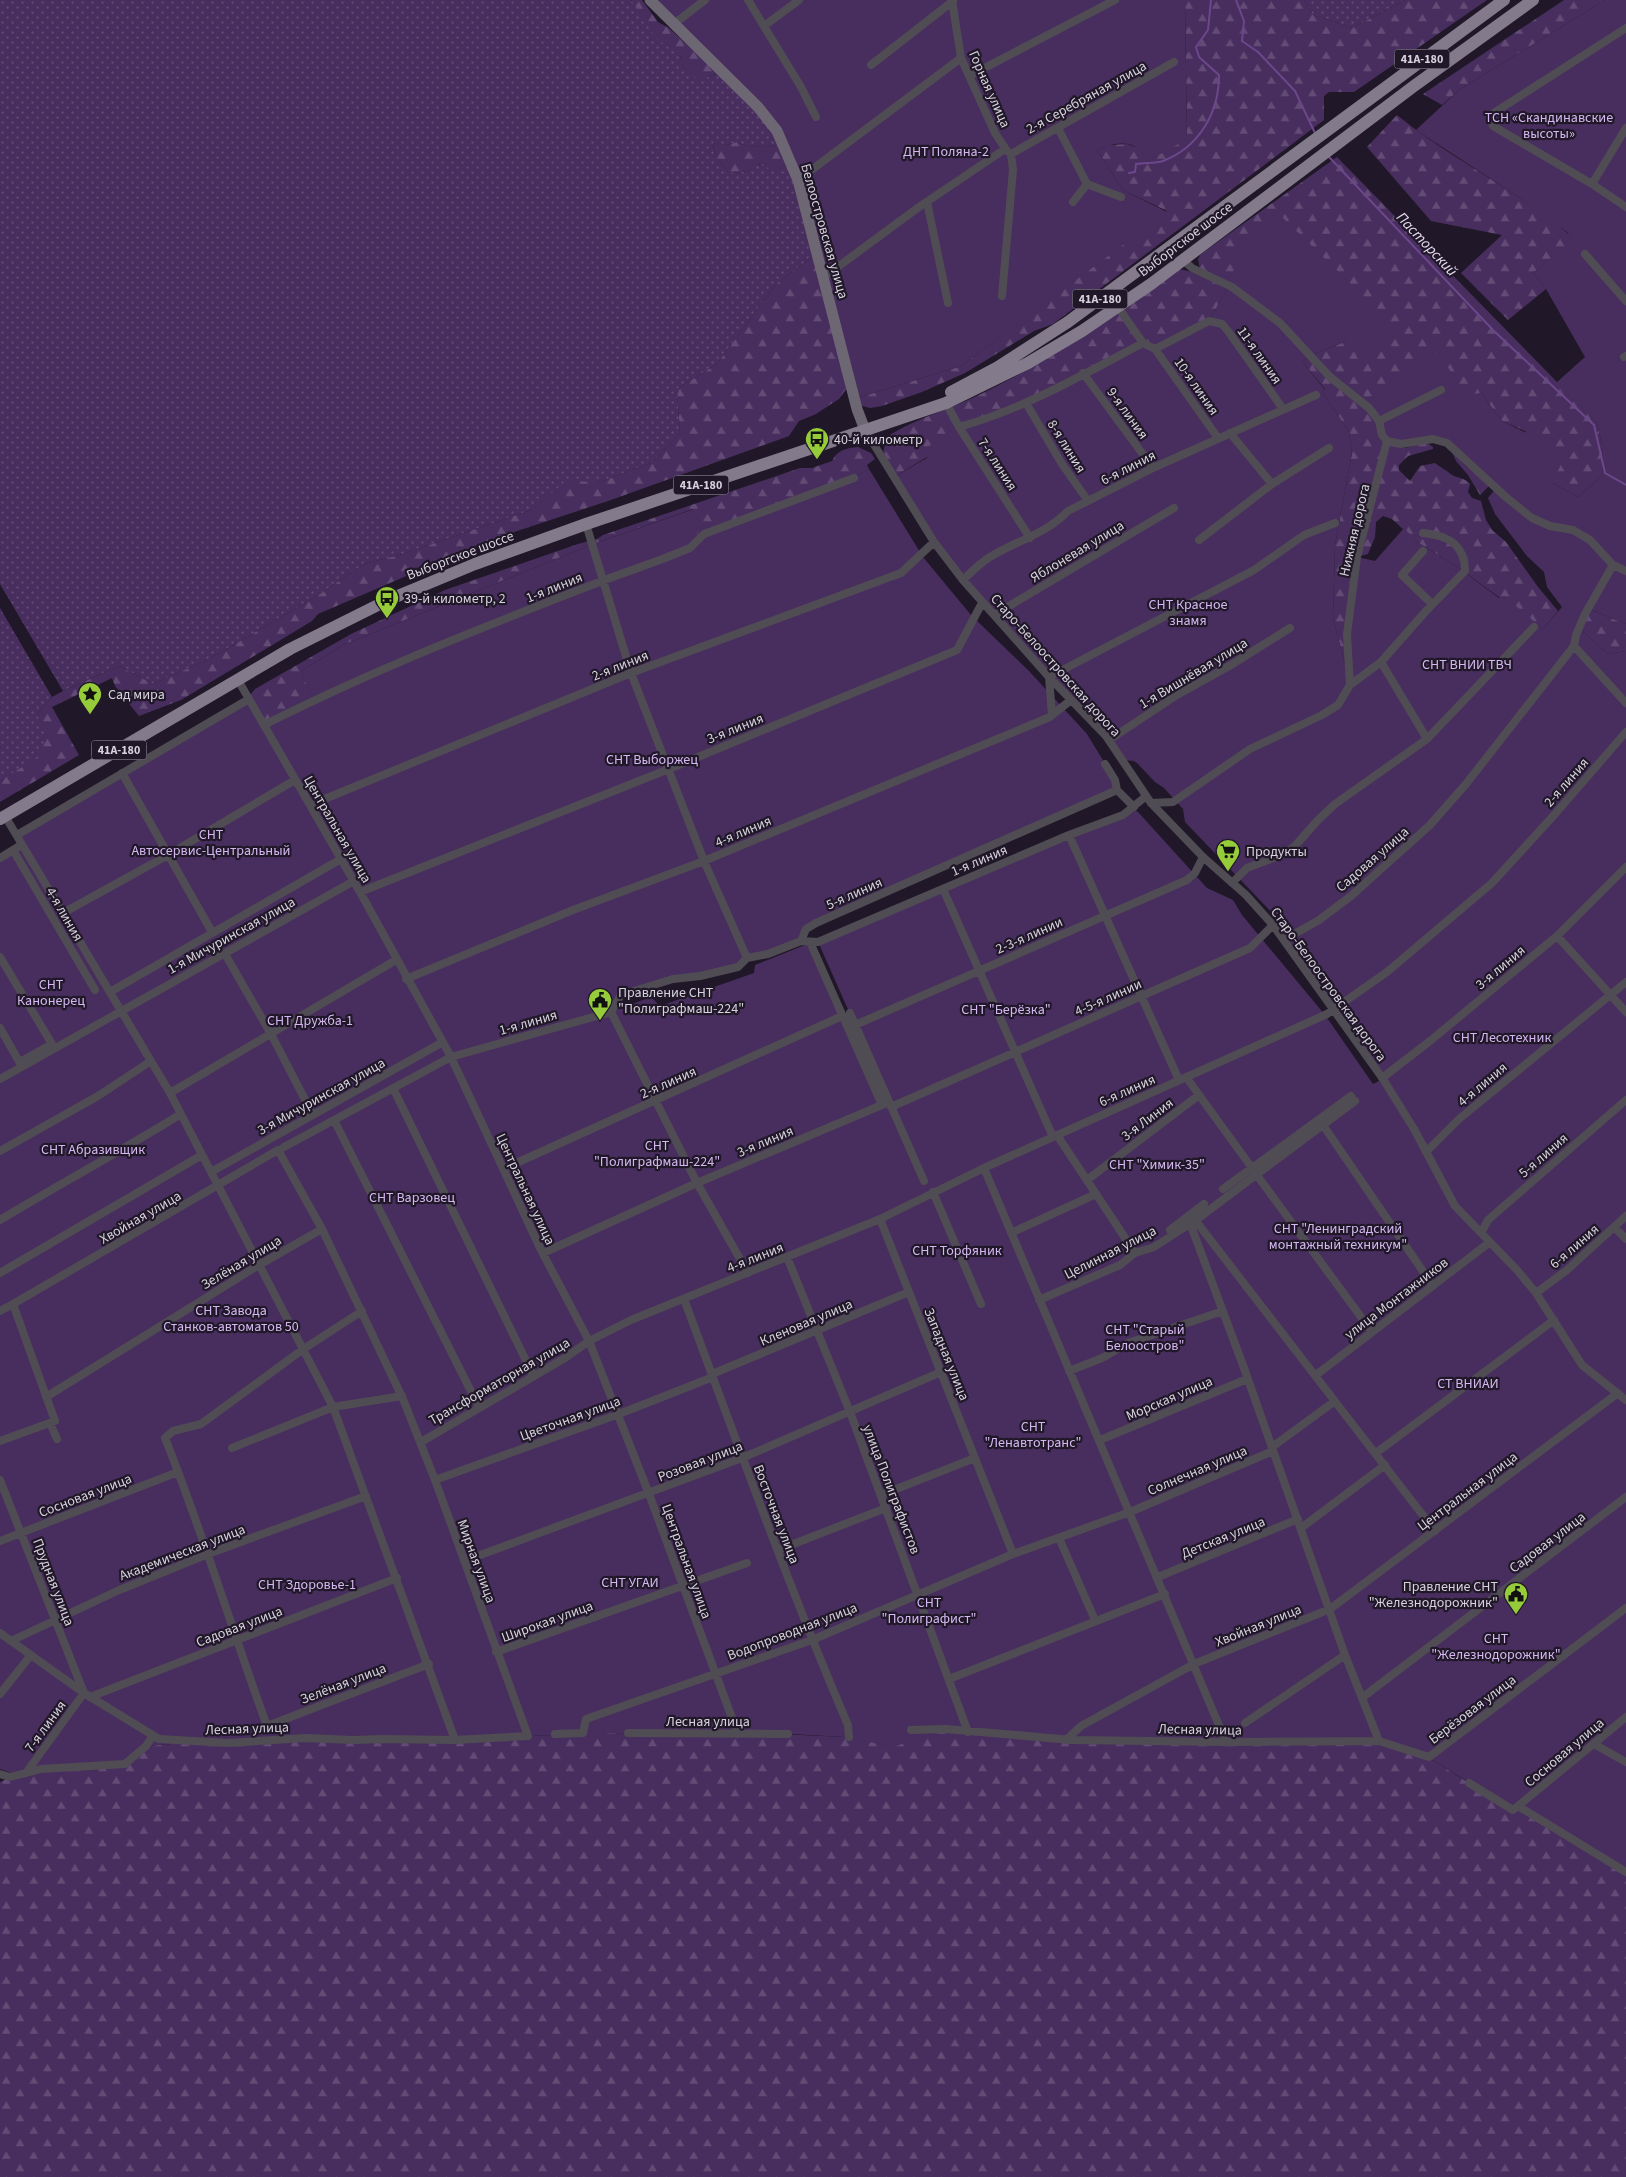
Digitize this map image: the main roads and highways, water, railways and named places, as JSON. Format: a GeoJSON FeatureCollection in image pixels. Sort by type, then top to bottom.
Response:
{"type":"FeatureCollection","features":[{"type":"Feature","properties":{"kind":"main road","name":"Выборгское шоссе"},"geometry":{"type":"LineString","coordinates":[[894,420],[970,383],[1044,339],[1504,0]]}},
{"type":"Feature","properties":{"kind":"main road","name":"Выборгское шоссе"},"geometry":{"type":"LineString","coordinates":[[3,818],[238,680],[346,620],[388,600],[475,564],[586,524],[946,403],[1028,363],[1118,307],[1533,0]]}},
{"type":"Feature","properties":{"kind":"waterway"},"geometry":{"type":"LineString","coordinates":[[1129,173],[1135,172],[1136,164],[1163,161],[1176,155],[1197,138],[1211,115],[1218,89],[1219,75],[1199,57],[1196,47],[1208,30],[1211,0]]}},
{"type":"Feature","properties":{"kind":"waterway","name":"Пасторский"},"geometry":{"type":"LineString","coordinates":[[1236,0],[1244,21],[1242,41],[1258,52],[1295,91],[1315,133]]}},
{"type":"Feature","properties":{"kind":"waterway","name":"Пасторский"},"geometry":{"type":"LineString","coordinates":[[1329,157],[1494,331],[1594,425],[1605,473],[1626,485]]}},
{"type":"Feature","properties":{"kind":"place","name":"40-й километр"},"geometry":{"type":"Point","coordinates":[817,460]}},
{"type":"Feature","properties":{"kind":"place","name":"39-й километр, 2"},"geometry":{"type":"Point","coordinates":[387,619]}},
{"type":"Feature","properties":{"kind":"place","name":"Сад мира"},"geometry":{"type":"Point","coordinates":[90,715]}},
{"type":"Feature","properties":{"kind":"place","name":"Продукты"},"geometry":{"type":"Point","coordinates":[1228,872]}},
{"type":"Feature","properties":{"kind":"place","name":"Правление СНТ \"Полиграфмаш-224\""},"geometry":{"type":"Point","coordinates":[600,1021]}},
{"type":"Feature","properties":{"kind":"place","name":"Правление СНТ \"Железнодорожник\""},"geometry":{"type":"Point","coordinates":[1516,1615]}},
{"type":"Feature","properties":{"kind":"park label","name":"ТСН «Скандинавские высоты»"},"geometry":{"type":"Point","coordinates":[1549,126]}},
{"type":"Feature","properties":{"kind":"park label","name":"ДНТ Поляна-2"},"geometry":{"type":"Point","coordinates":[946,151]}},
{"type":"Feature","properties":{"kind":"park label","name":"СНТ Красное знамя"},"geometry":{"type":"Point","coordinates":[1188,612]}},
{"type":"Feature","properties":{"kind":"park label","name":"СНТ ВНИИ ТВЧ"},"geometry":{"type":"Point","coordinates":[1467,664]}},
{"type":"Feature","properties":{"kind":"park label","name":"СНТ Выборжец"},"geometry":{"type":"Point","coordinates":[652,759]}},
{"type":"Feature","properties":{"kind":"park label","name":"СНТ Автосервис-Центральный"},"geometry":{"type":"Point","coordinates":[211,842]}},
{"type":"Feature","properties":{"kind":"park label","name":"СНТ Канонерец"},"geometry":{"type":"Point","coordinates":[51,992]}},
{"type":"Feature","properties":{"kind":"park label","name":"СНТ \"Берёзка\""},"geometry":{"type":"Point","coordinates":[1006,1009]}},
{"type":"Feature","properties":{"kind":"park label","name":"СНТ Дружба-1"},"geometry":{"type":"Point","coordinates":[310,1020]}},
{"type":"Feature","properties":{"kind":"park label","name":"СНТ Лесотехник"},"geometry":{"type":"Point","coordinates":[1502,1037]}},
{"type":"Feature","properties":{"kind":"park label","name":"СНТ Абразивщик"},"geometry":{"type":"Point","coordinates":[93,1149]}},
{"type":"Feature","properties":{"kind":"park label","name":"СНТ \"Полиграфмаш-224\""},"geometry":{"type":"Point","coordinates":[657,1154]}},
{"type":"Feature","properties":{"kind":"park label","name":"СНТ \"Химик-35\""},"geometry":{"type":"Point","coordinates":[1157,1164]}},
{"type":"Feature","properties":{"kind":"park label","name":"СНТ Варзовец"},"geometry":{"type":"Point","coordinates":[412,1197]}},
{"type":"Feature","properties":{"kind":"park label","name":"СНТ \"Ленинградский монтажный техникум\""},"geometry":{"type":"Point","coordinates":[1338,1236]}},
{"type":"Feature","properties":{"kind":"park label","name":"СНТ Торфяник"},"geometry":{"type":"Point","coordinates":[957,1250]}},
{"type":"Feature","properties":{"kind":"park label","name":"СНТ Завода Станков-автоматов 50"},"geometry":{"type":"Point","coordinates":[231,1318]}},
{"type":"Feature","properties":{"kind":"park label","name":"СНТ \"Старый Белоостров\""},"geometry":{"type":"Point","coordinates":[1145,1338]}},
{"type":"Feature","properties":{"kind":"park label","name":"СТ ВНИАИ"},"geometry":{"type":"Point","coordinates":[1468,1383]}},
{"type":"Feature","properties":{"kind":"park label","name":"СНТ \"Ленавтотранс\""},"geometry":{"type":"Point","coordinates":[1033,1434]}},
{"type":"Feature","properties":{"kind":"park label","name":"СНТ УГАИ"},"geometry":{"type":"Point","coordinates":[630,1582]}},
{"type":"Feature","properties":{"kind":"park label","name":"СНТ Здоровье-1"},"geometry":{"type":"Point","coordinates":[307,1584]}},
{"type":"Feature","properties":{"kind":"park label","name":"СНТ \"Полиграфист\""},"geometry":{"type":"Point","coordinates":[929,1610]}},
{"type":"Feature","properties":{"kind":"park label","name":"СНТ \"Железнодорожник\""},"geometry":{"type":"Point","coordinates":[1496,1646]}}]}
